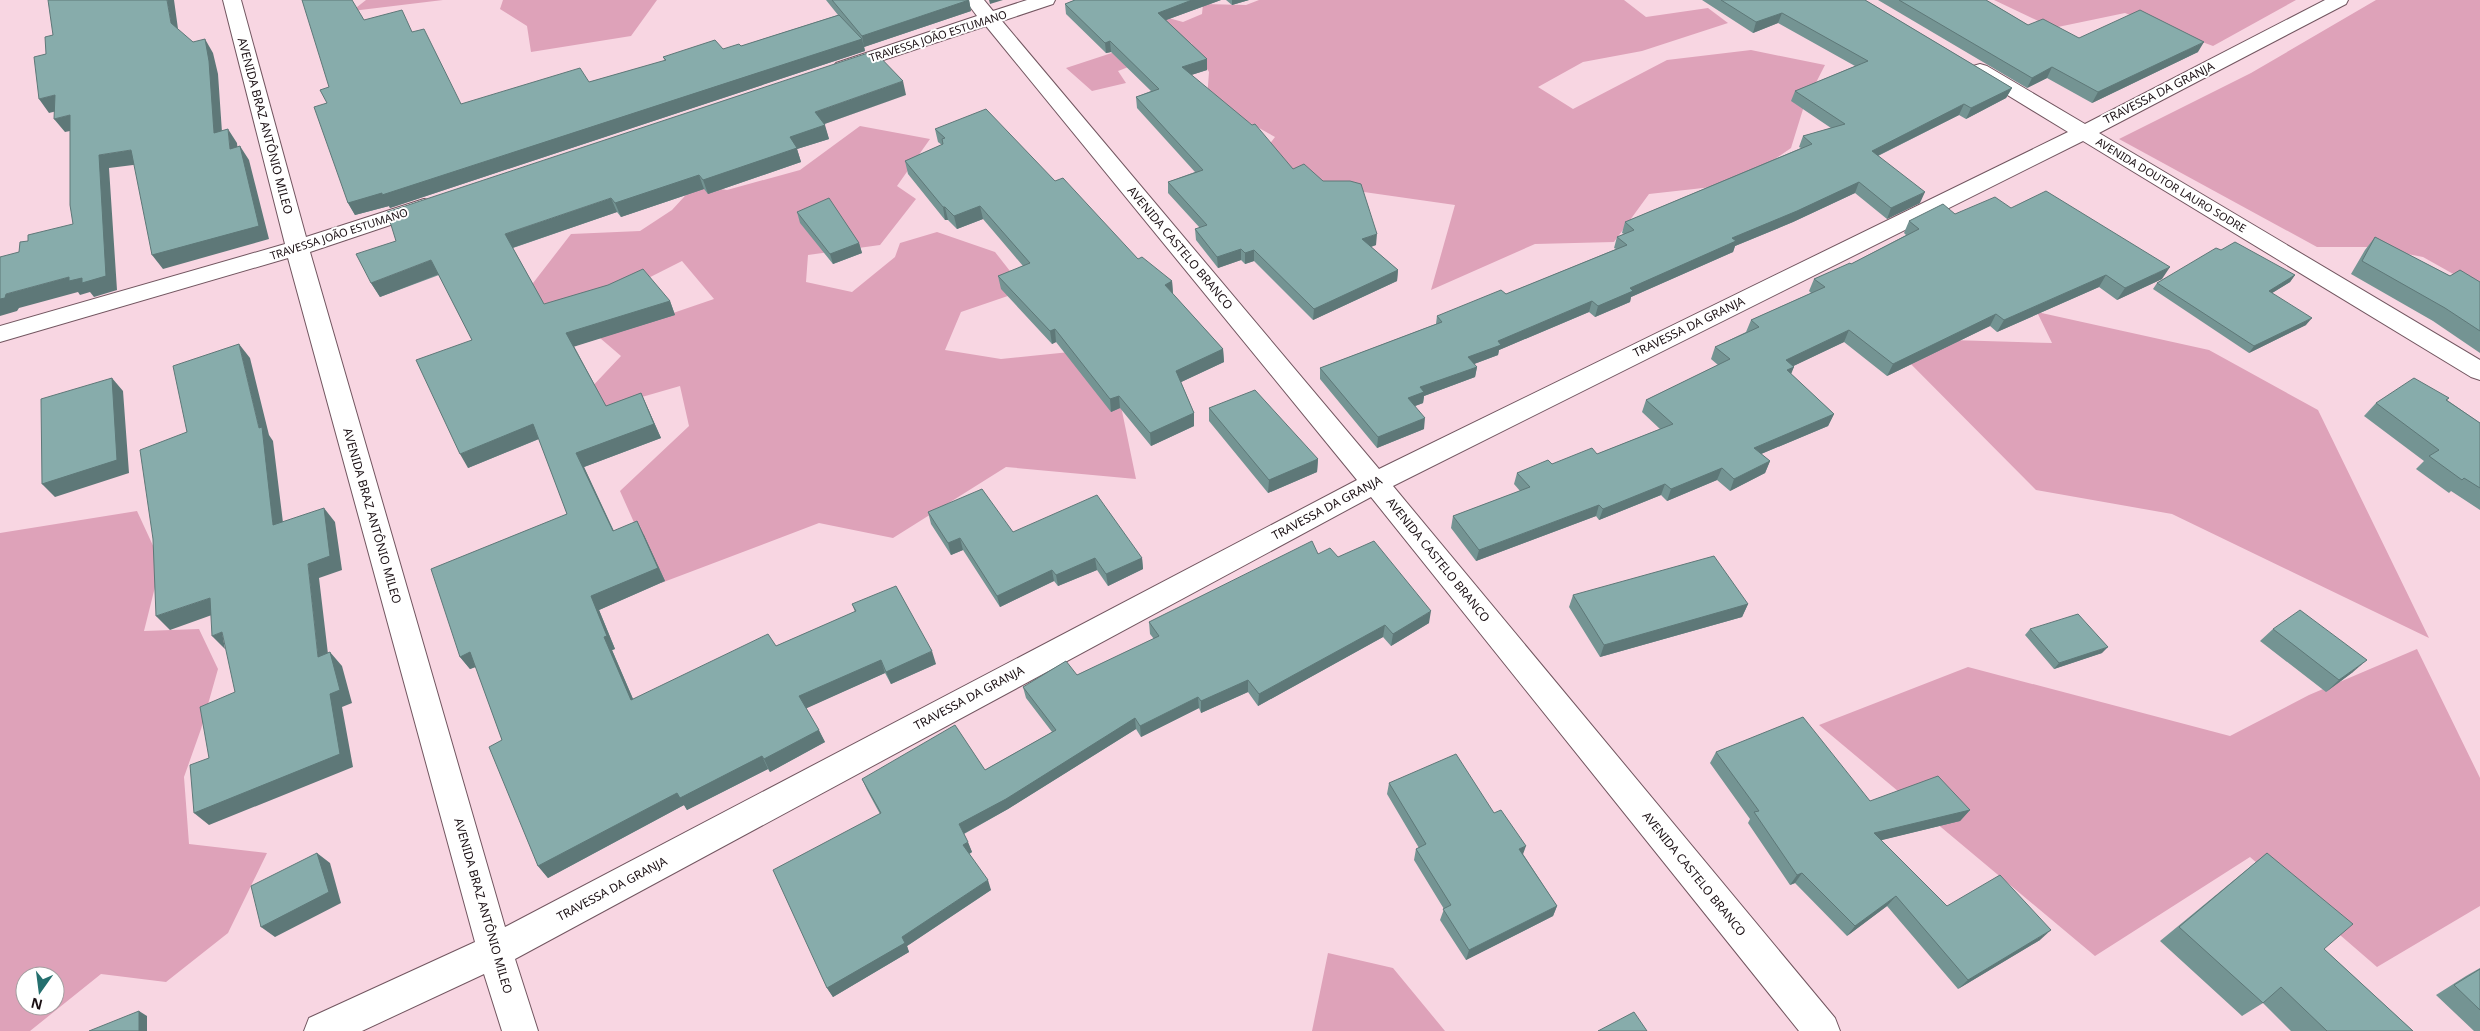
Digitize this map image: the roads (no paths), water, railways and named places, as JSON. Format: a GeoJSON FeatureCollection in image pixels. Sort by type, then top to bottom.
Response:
{"type":"FeatureCollection","features":[{"type":"Feature","properties":{"kind":"street","name":"AVENIDA BRAZ ANTÔNIO MILEO"},"geometry":{"type":"LineString","coordinates":[[232,0],[297,248],[495,951],[520,1031]]}},
{"type":"Feature","properties":{"kind":"street","name":"TRAVESSA JOÃO ESTUMANO"},"geometry":{"type":"LineString","coordinates":[[826,73],[982,9],[1046,0]]}},
{"type":"Feature","properties":{"kind":"street","name":"TRAVESSA DA GRANJA"},"geometry":{"type":"LineString","coordinates":[[322,1031],[495,951],[1375,483],[2085,132],[2340,0]]}},
{"type":"Feature","properties":{"kind":"street","name":"AVENIDA CASTELO BRANCO"},"geometry":{"type":"LineString","coordinates":[[982,9],[1375,483],[1822,1031]]}},
{"type":"Feature","properties":{"kind":"street","name":"AVENIDA DOUTOR LAURO SODRE"},"geometry":{"type":"LineString","coordinates":[[1964,61],[2480,371]]}},
{"type":"Feature","properties":{"kind":"street","name":"TRAVESSA JOÃO ESTUMANO"},"geometry":{"type":"LineString","coordinates":[[0,334],[297,248],[439,201]]}}]}
